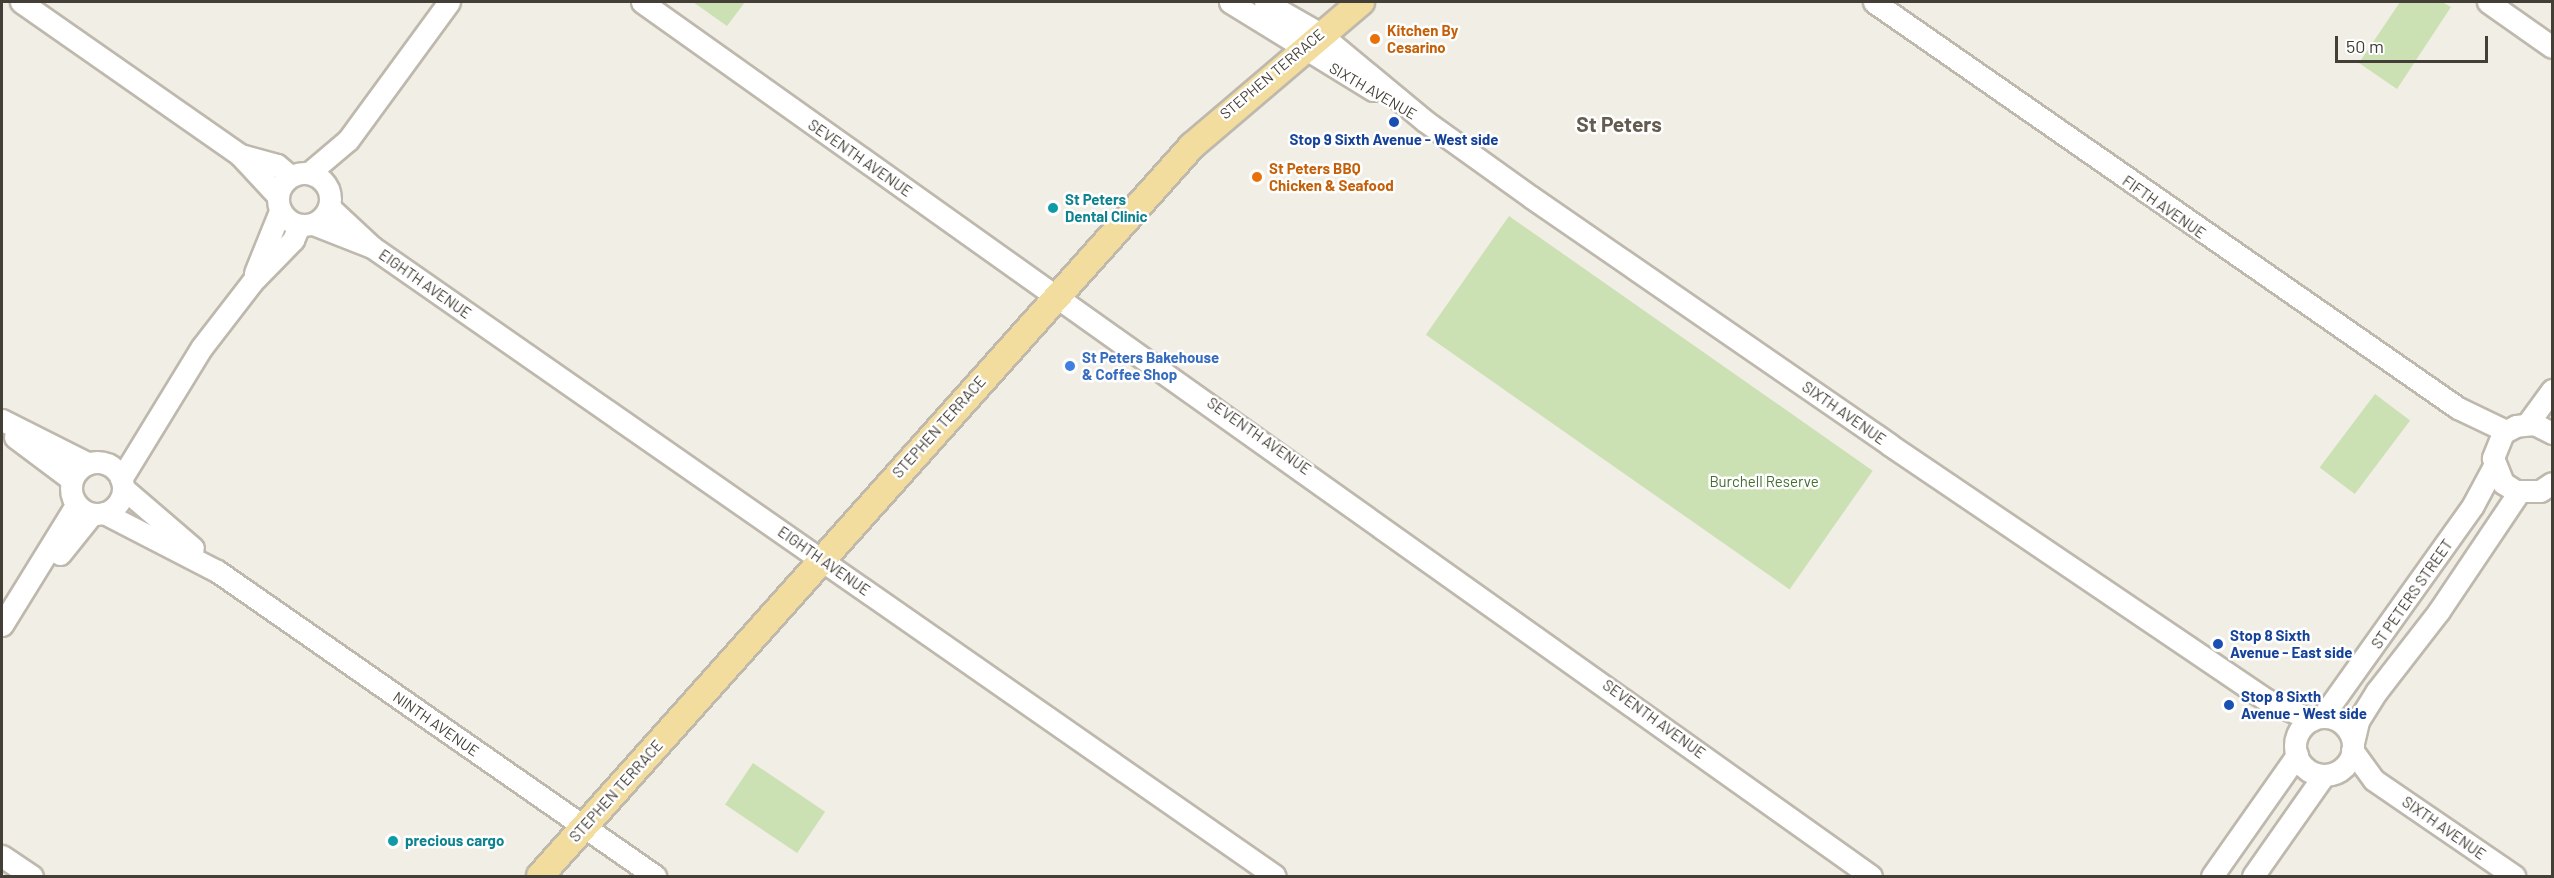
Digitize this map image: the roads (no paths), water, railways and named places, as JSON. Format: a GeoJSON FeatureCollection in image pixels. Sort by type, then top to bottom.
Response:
{"type":"FeatureCollection","features":[{"type":"Feature","properties":{"kind":"main road","name":"STEPHEN TERRACE"},"geometry":{"type":"LineString","coordinates":[[540,876],[1056,295],[1216,121],[1310,41],[1361,2]]}},
{"type":"Feature","properties":{"kind":"street"},"geometry":{"type":"LineString","coordinates":[[21,2],[240,155],[279,203]]}},
{"type":"Feature","properties":{"kind":"street"},"geometry":{"type":"LineString","coordinates":[[252,282],[279,203],[299,175],[348,140],[449,2]]}},
{"type":"Feature","properties":{"kind":"street","name":"SEVENTH AVENUE"},"geometry":{"type":"LineString","coordinates":[[642,2],[1871,876]]}},
{"type":"Feature","properties":{"kind":"street","name":"SIXTH AVENUE"},"geometry":{"type":"LineString","coordinates":[[1230,2],[1310,41]]}},
{"type":"Feature","properties":{"kind":"street","name":"SIXTH AVENUE"},"geometry":{"type":"LineString","coordinates":[[1265,2],[1310,41],[2266,700],[2317,718]]}},
{"type":"Feature","properties":{"kind":"street","name":"FIFTH AVENUE"},"geometry":{"type":"LineString","coordinates":[[1874,2],[2458,408],[2506,431]]}},
{"type":"Feature","properties":{"kind":"street"},"geometry":{"type":"LineString","coordinates":[[2488,2],[2553,47]]}},
{"type":"Feature","properties":{"kind":"street"},"geometry":{"type":"LineString","coordinates":[[2,625],[34,580],[91,511],[116,507],[122,483],[174,390],[252,282],[329,200],[348,140]]}},
{"type":"Feature","properties":{"kind":"street"},"geometry":{"type":"LineString","coordinates":[[240,155],[278,165],[299,175]]}},
{"type":"Feature","properties":{"kind":"street","name":"EIGHTH AVENUE"},"geometry":{"type":"LineString","coordinates":[[299,175],[329,200],[372,247],[1275,876]]}},
{"type":"Feature","properties":{"kind":"street","name":"EIGHTH AVENUE"},"geometry":{"type":"LineString","coordinates":[[279,203],[306,225],[372,247]]}},
{"type":"Feature","properties":{"kind":"street"},"geometry":{"type":"LineString","coordinates":[[72,480],[94,463],[174,390]]}},
{"type":"Feature","properties":{"kind":"street"},"geometry":{"type":"LineString","coordinates":[[2506,431],[2528,423],[2553,390]]}},
{"type":"Feature","properties":{"kind":"street","name":"FIFTH AVENUE"},"geometry":{"type":"LineString","coordinates":[[2458,408],[2494,459],[2504,484],[2519,492]]}},
{"type":"Feature","properties":{"kind":"street"},"geometry":{"type":"LineString","coordinates":[[2,420],[94,463]]}},
{"type":"Feature","properties":{"kind":"street"},"geometry":{"type":"LineString","coordinates":[[2528,423],[2553,433]]}},
{"type":"Feature","properties":{"kind":"street"},"geometry":{"type":"LineString","coordinates":[[2,425],[72,480],[91,511]]}},
{"type":"Feature","properties":{"kind":"street","name":"ST PETERS STREET"},"geometry":{"type":"LineString","coordinates":[[2317,718],[2474,505],[2506,431]]}},
{"type":"Feature","properties":{"kind":"street","name":"NINTH AVENUE"},"geometry":{"type":"LineString","coordinates":[[94,463],[122,483],[217,571],[655,876]]}},
{"type":"Feature","properties":{"kind":"street"},"geometry":{"type":"LineString","coordinates":[[2519,492],[2551,487]]}},
{"type":"Feature","properties":{"kind":"street","name":"ST PETERS STREET"},"geometry":{"type":"LineString","coordinates":[[2353,747],[2358,720],[2377,691],[2439,611],[2519,492]]}},
{"type":"Feature","properties":{"kind":"street","name":"NINTH AVENUE"},"geometry":{"type":"LineString","coordinates":[[91,511],[217,571]]}},
{"type":"Feature","properties":{"kind":"street","name":"SIXTH AVENUE"},"geometry":{"type":"LineString","coordinates":[[2266,700],[2296,748]]}},
{"type":"Feature","properties":{"kind":"street"},"geometry":{"type":"LineString","coordinates":[[2212,876],[2317,718],[2344,726],[2353,747],[2253,876]]}},
{"type":"Feature","properties":{"kind":"street","name":"SIXTH AVENUE"},"geometry":{"type":"LineString","coordinates":[[2353,747],[2374,780],[2514,876]]}},
{"type":"Feature","properties":{"kind":"street"},"geometry":{"type":"LineString","coordinates":[[2296,748],[2304,767],[2331,773]]}},
{"type":"Feature","properties":{"kind":"street","name":"SIXTH AVENUE"},"geometry":{"type":"LineString","coordinates":[[2331,773],[2374,780]]}},
{"type":"Feature","properties":{"kind":"street"},"geometry":{"type":"LineString","coordinates":[[2,856],[32,876]]}},
{"type":"Feature","properties":{"kind":"place","name":"Kitchen By Cesarino"},"geometry":{"type":"Point","coordinates":[1375,39]}},
{"type":"Feature","properties":{"kind":"place","name":"Stop 9 Sixth Avenue - West side"},"geometry":{"type":"Point","coordinates":[1394,122]}},
{"type":"Feature","properties":{"kind":"place","name":"St Peters BBQ Chicken & Seafood"},"geometry":{"type":"Point","coordinates":[1257,177]}},
{"type":"Feature","properties":{"kind":"place","name":"St Peters Dental Clinic"},"geometry":{"type":"Point","coordinates":[1053,208]}},
{"type":"Feature","properties":{"kind":"place","name":"St Peters Bakehouse & Coffee Shop"},"geometry":{"type":"Point","coordinates":[1070,366]}},
{"type":"Feature","properties":{"kind":"place","name":"Stop 8 Sixth Avenue - East side"},"geometry":{"type":"Point","coordinates":[2218,644]}},
{"type":"Feature","properties":{"kind":"place","name":"Stop 8 Sixth Avenue - West side"},"geometry":{"type":"Point","coordinates":[2229,705]}},
{"type":"Feature","properties":{"kind":"place","name":"precious cargo"},"geometry":{"type":"Point","coordinates":[393,841]}},
{"type":"Feature","properties":{"kind":"district","name":"St Peters"},"geometry":{"type":"Point","coordinates":[1619,124]}},
{"type":"Feature","properties":{"kind":"park label","name":"Burchell Reserve"},"geometry":{"type":"Point","coordinates":[1764,482]}}]}
